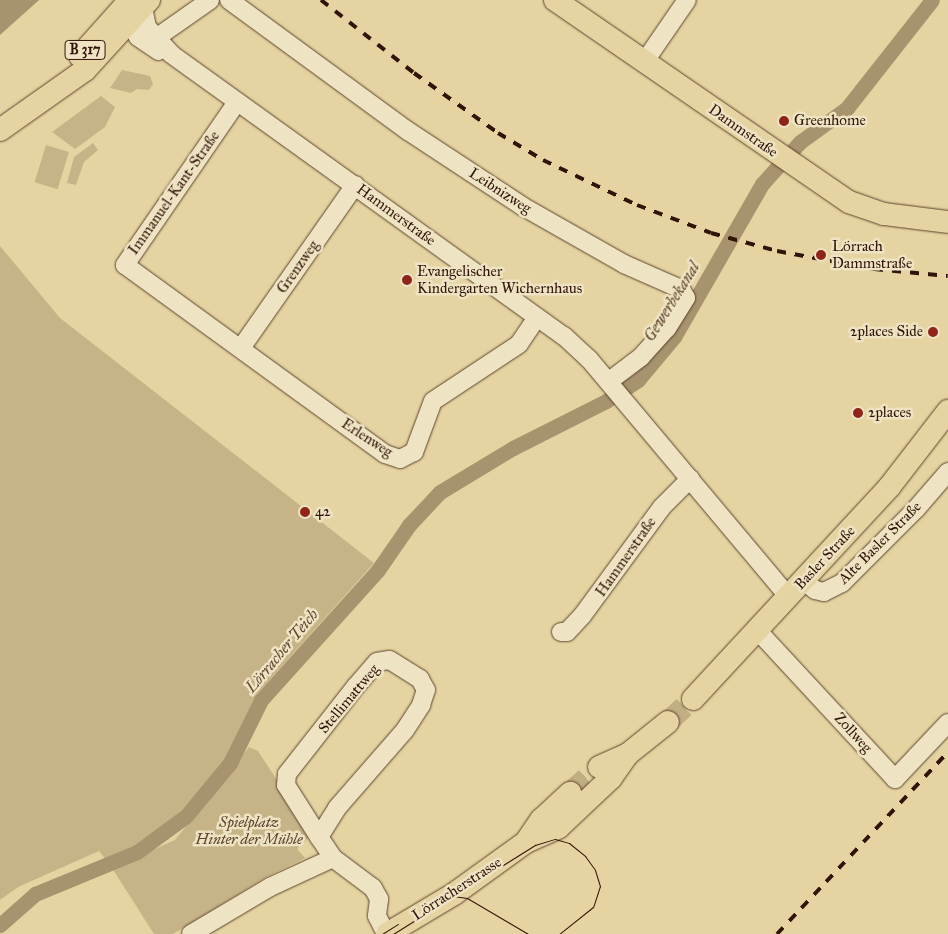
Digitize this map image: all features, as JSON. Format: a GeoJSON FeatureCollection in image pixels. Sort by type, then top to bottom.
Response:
{"type":"FeatureCollection","features":[{"type":"Feature","properties":{"kind":"main road","name":"Dammstraße"},"geometry":{"type":"LineString","coordinates":[[555,0],[769,150],[860,207],[948,222]]}},
{"type":"Feature","properties":{"kind":"main road","name":"B 317"},"geometry":{"type":"LineString","coordinates":[[0,130],[42,100],[137,6]]}},
{"type":"Feature","properties":{"kind":"main road","name":"Basler Straße"},"geometry":{"type":"LineString","coordinates":[[693,699],[758,631],[890,486],[948,411]]}},
{"type":"Feature","properties":{"kind":"main road","name":"Lörracherstrasse"},"geometry":{"type":"LineString","coordinates":[[387,934],[454,894],[526,842],[559,827],[604,771],[668,722]]}},
{"type":"Feature","properties":{"kind":"main road","name":"Lörracherstrasse"},"geometry":{"type":"LineString","coordinates":[[526,842],[541,820],[570,793]]}},
{"type":"Feature","properties":{"kind":"street"},"geometry":{"type":"LineString","coordinates":[[156,38],[210,0]]}},
{"type":"Feature","properties":{"kind":"street","name":"Leibnizweg"},"geometry":{"type":"LineString","coordinates":[[229,0],[408,131],[522,206],[624,264],[681,290],[686,298],[667,328],[615,389]]}},
{"type":"Feature","properties":{"kind":"street"},"geometry":{"type":"LineString","coordinates":[[645,62],[687,0]]}},
{"type":"Feature","properties":{"kind":"street","name":"Hammerstraße"},"geometry":{"type":"LineString","coordinates":[[137,6],[147,27],[171,54],[577,347],[615,389],[789,597]]}},
{"type":"Feature","properties":{"kind":"street","name":"Hammerstraße"},"geometry":{"type":"LineString","coordinates":[[137,6],[138,37],[146,44],[171,54]]}},
{"type":"Feature","properties":{"kind":"street","name":"Immanuel-Kant-Straße"},"geometry":{"type":"LineString","coordinates":[[237,102],[125,264],[241,348]]}},
{"type":"Feature","properties":{"kind":"street","name":"Grenzweg"},"geometry":{"type":"LineString","coordinates":[[241,348],[354,185]]}},
{"type":"Feature","properties":{"kind":"street","name":"Erlenweg"},"geometry":{"type":"LineString","coordinates":[[241,348],[386,454],[400,458],[408,457],[420,443],[428,410],[439,395],[519,344],[537,317]]}},
{"type":"Feature","properties":{"kind":"street","name":"Alte Basler Straße"},"geometry":{"type":"LineString","coordinates":[[804,581],[815,590],[824,592],[842,582],[947,476]]}},
{"type":"Feature","properties":{"kind":"street","name":"Hammerstraße"},"geometry":{"type":"LineString","coordinates":[[561,632],[567,632],[582,616],[662,506],[690,479]]}},
{"type":"Feature","properties":{"kind":"street","name":"Zollweg"},"geometry":{"type":"LineString","coordinates":[[758,631],[895,779],[948,723]]}},
{"type":"Feature","properties":{"kind":"street","name":"Stellimattweg"},"geometry":{"type":"LineString","coordinates":[[319,837],[337,808],[405,730],[421,705],[426,690],[420,679],[389,660],[377,662],[287,774],[286,784],[319,837],[333,858],[373,888],[380,899],[376,916],[387,934]]}},
{"type":"Feature","properties":{"kind":"street"},"geometry":{"type":"LineString","coordinates":[[191,934],[270,887],[333,858]]}},
{"type":"Feature","properties":{"kind":"green space"},"geometry":{"type":"Polygon","coordinates":[[[122,70],[150,76],[153,84],[149,90],[137,89],[131,93],[110,88],[122,70]]]}},
{"type":"Feature","properties":{"kind":"green space"},"geometry":{"type":"Polygon","coordinates":[[[101,96],[115,107],[105,127],[75,149],[52,132],[101,96]]]}},
{"type":"Feature","properties":{"kind":"green space"},"geometry":{"type":"Polygon","coordinates":[[[93,143],[98,150],[84,162],[76,185],[67,183],[74,157],[93,143]]]}},
{"type":"Feature","properties":{"kind":"green space"},"geometry":{"type":"Polygon","coordinates":[[[46,145],[69,152],[58,189],[35,182],[46,145]]]}},
{"type":"Feature","properties":{"kind":"green space"},"geometry":{"type":"Polygon","coordinates":[[[0,246],[60,318],[374,563],[256,695],[220,770],[160,833],[106,860],[99,851],[18,887],[0,900],[0,246]]]}},
{"type":"Feature","properties":{"kind":"green space","name":"Spielplatz Hinter der Mühle"},"geometry":{"type":"Polygon","coordinates":[[[249,747],[258,751],[312,834],[297,849],[305,858],[268,876],[173,934],[154,934],[112,868],[175,840],[249,747]]]}},
{"type":"Feature","properties":{"kind":"shaded area"},"geometry":{"type":"Polygon","coordinates":[[[0,0],[39,0],[0,35],[0,0]]]}},
{"type":"Feature","properties":{"kind":"waterway","name":"Gewerbekanal"},"geometry":{"type":"LineString","coordinates":[[0,925],[35,894],[137,852],[186,816],[230,763],[261,700],[378,570],[409,525],[440,492],[513,448],[606,401],[638,380],[674,337],[762,184],[800,142],[847,108],[932,0]]}},
{"type":"Feature","properties":{"kind":"tunnel"},"geometry":{"type":"LineString","coordinates":[[668,722],[693,699]]}},
{"type":"Feature","properties":{"kind":"tunnel"},"geometry":{"type":"LineString","coordinates":[[570,793],[599,767]]}},
{"type":"Feature","properties":{"kind":"tram line"},"geometry":{"type":"LineString","coordinates":[[393,934],[535,845],[555,839],[569,843],[585,856],[595,870],[600,886],[593,907],[559,934]]}},
{"type":"Feature","properties":{"kind":"tram line"},"geometry":{"type":"LineString","coordinates":[[453,896],[467,898],[528,934]]}},
{"type":"Feature","properties":{"kind":"tram line"},"geometry":{"type":"LineString","coordinates":[[382,934],[398,924]]}},
{"type":"Feature","properties":{"kind":"railway"},"geometry":{"type":"LineString","coordinates":[[321,0],[414,73],[498,133],[543,160],[637,205],[711,233],[777,251],[874,269],[948,276]]}},
{"type":"Feature","properties":{"kind":"railway"},"geometry":{"type":"LineString","coordinates":[[777,934],[948,752]]}},
{"type":"Feature","properties":{"kind":"place","name":"Greenhome"},"geometry":{"type":"Point","coordinates":[784,121]}},
{"type":"Feature","properties":{"kind":"place","name":"Lörrach Dammstraße"},"geometry":{"type":"Point","coordinates":[821,255]}},
{"type":"Feature","properties":{"kind":"place","name":"Evangelischer Kindergarten Wichernhaus"},"geometry":{"type":"Point","coordinates":[407,280]}},
{"type":"Feature","properties":{"kind":"place","name":"2places Side"},"geometry":{"type":"Point","coordinates":[933,332]}},
{"type":"Feature","properties":{"kind":"place","name":"2places"},"geometry":{"type":"Point","coordinates":[858,413]}},
{"type":"Feature","properties":{"kind":"place","name":"42"},"geometry":{"type":"Point","coordinates":[305,512]}},
{"type":"Feature","properties":{"kind":"water label","name":"Lörracher Teich"},"geometry":{"type":"Point","coordinates":[282,651]}}]}
